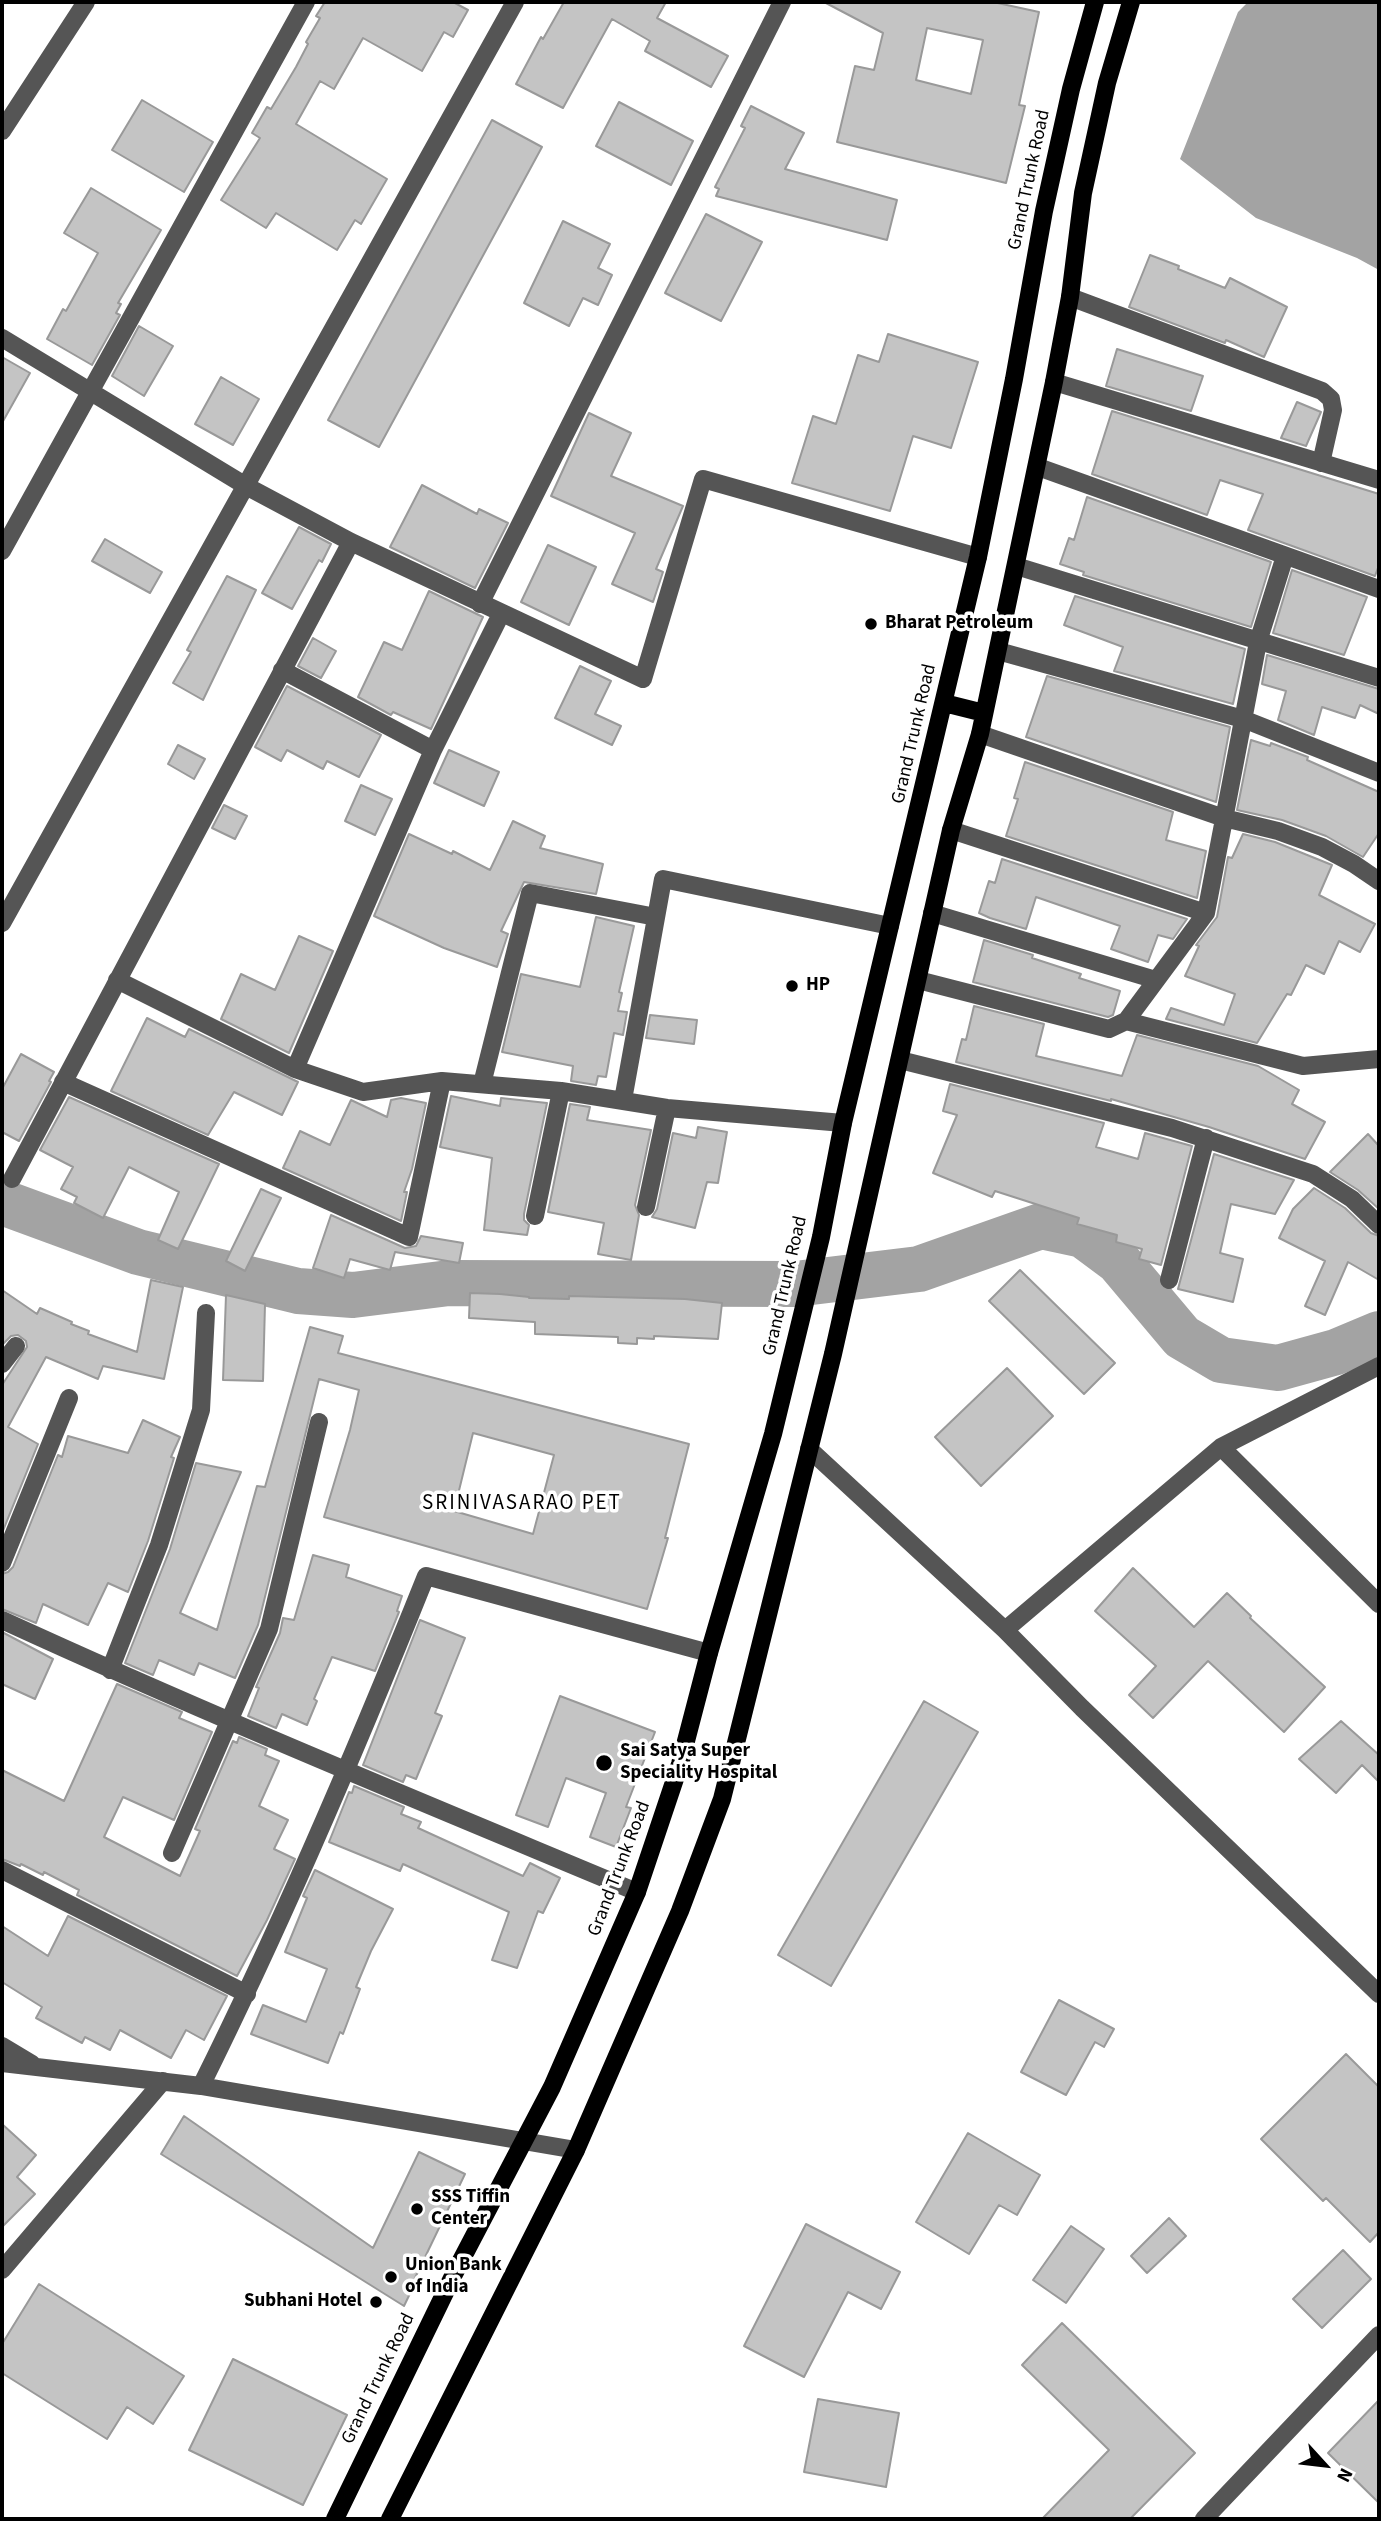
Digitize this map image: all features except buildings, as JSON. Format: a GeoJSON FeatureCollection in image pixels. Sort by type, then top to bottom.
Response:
{"type":"FeatureCollection","features":[{"type":"Feature","properties":{"kind":"main road","name":"Grand Trunk Road"},"geometry":{"type":"LineString","coordinates":[[335,2519],[454,2274],[558,2074],[637,1892],[680,1764],[709,1653],[773,1434],[821,1237],[843,1123],[978,557],[1044,211],[1071,89],[1096,2]]}},
{"type":"Feature","properties":{"kind":"main road"},"geometry":{"type":"LineString","coordinates":[[390,2519],[576,2150],[681,1911],[722,1799],[833,1354],[951,830],[980,734],[1038,467],[1070,297],[1083,193],[1107,83],[1131,2]]}},
{"type":"Feature","properties":{"kind":"main road"},"geometry":{"type":"LineString","coordinates":[[944,703],[984,713]]}},
{"type":"Feature","properties":{"kind":"street"},"geometry":{"type":"LineString","coordinates":[[2,131],[86,2]]}},
{"type":"Feature","properties":{"kind":"street"},"geometry":{"type":"LineString","coordinates":[[2,551],[306,2]]}},
{"type":"Feature","properties":{"kind":"street"},"geometry":{"type":"LineString","coordinates":[[2,923],[514,2]]}},
{"type":"Feature","properties":{"kind":"street"},"geometry":{"type":"LineString","coordinates":[[480,604],[782,2]]}},
{"type":"Feature","properties":{"kind":"street"},"geometry":{"type":"LineString","coordinates":[[1070,297],[1322,391],[1331,399],[1333,410],[1321,463]]}},
{"type":"Feature","properties":{"kind":"street"},"geometry":{"type":"LineString","coordinates":[[2,338],[246,486],[351,542],[643,679],[703,479],[978,557]]}},
{"type":"Feature","properties":{"kind":"street"},"geometry":{"type":"LineString","coordinates":[[1054,382],[1379,480]]}},
{"type":"Feature","properties":{"kind":"street"},"geometry":{"type":"LineString","coordinates":[[1038,467],[1379,589]]}},
{"type":"Feature","properties":{"kind":"street"},"geometry":{"type":"LineString","coordinates":[[12,1179],[351,542]]}},
{"type":"Feature","properties":{"kind":"street"},"geometry":{"type":"LineString","coordinates":[[918,980],[1109,1029],[1126,1021],[1206,913],[1258,642],[1285,556]]}},
{"type":"Feature","properties":{"kind":"street"},"geometry":{"type":"LineString","coordinates":[[1016,566],[1379,678]]}},
{"type":"Feature","properties":{"kind":"street"},"geometry":{"type":"LineString","coordinates":[[295,1069],[433,750],[501,614]]}},
{"type":"Feature","properties":{"kind":"street"},"geometry":{"type":"LineString","coordinates":[[998,651],[1243,719],[1379,773]]}},
{"type":"Feature","properties":{"kind":"street"},"geometry":{"type":"LineString","coordinates":[[282,670],[433,750]]}},
{"type":"Feature","properties":{"kind":"street"},"geometry":{"type":"LineString","coordinates":[[980,734],[1224,818],[1278,831],[1322,847],[1379,881]]}},
{"type":"Feature","properties":{"kind":"street"},"geometry":{"type":"LineString","coordinates":[[951,830],[1206,913]]}},
{"type":"Feature","properties":{"kind":"street"},"geometry":{"type":"LineString","coordinates":[[622,1100],[663,879],[890,926]]}},
{"type":"Feature","properties":{"kind":"street"},"geometry":{"type":"LineString","coordinates":[[482,1084],[530,893],[656,917]]}},
{"type":"Feature","properties":{"kind":"street"},"geometry":{"type":"LineString","coordinates":[[932,913],[1156,980]]}},
{"type":"Feature","properties":{"kind":"street"},"geometry":{"type":"LineString","coordinates":[[117,980],[295,1069],[363,1092],[442,1080],[561,1091],[667,1108],[843,1123]]}},
{"type":"Feature","properties":{"kind":"street"},"geometry":{"type":"LineString","coordinates":[[1126,1021],[1303,1066],[1379,1059]]}},
{"type":"Feature","properties":{"kind":"street"},"geometry":{"type":"LineString","coordinates":[[900,1060],[1206,1138],[1313,1174],[1352,1199],[1379,1224]]}},
{"type":"Feature","properties":{"kind":"street"},"geometry":{"type":"LineString","coordinates":[[63,1082],[409,1237],[442,1080]]}},
{"type":"Feature","properties":{"kind":"street"},"geometry":{"type":"LineString","coordinates":[[535,1216],[561,1091]]}},
{"type":"Feature","properties":{"kind":"street"},"geometry":{"type":"LineString","coordinates":[[646,1207],[667,1108]]}},
{"type":"Feature","properties":{"kind":"street"},"geometry":{"type":"LineString","coordinates":[[1169,1280],[1206,1138]]}},
{"type":"Feature","properties":{"kind":"street"},"geometry":{"type":"LineString","coordinates":[[110,1670],[159,1545],[201,1410],[206,1314]]}},
{"type":"Feature","properties":{"kind":"street"},"geometry":{"type":"LineString","coordinates":[[2,1364],[16,1346]]}},
{"type":"Feature","properties":{"kind":"street"},"geometry":{"type":"LineString","coordinates":[[1005,1630],[1221,1447],[1379,1366]]}},
{"type":"Feature","properties":{"kind":"street"},"geometry":{"type":"LineString","coordinates":[[2,1563],[69,1398]]}},
{"type":"Feature","properties":{"kind":"street"},"geometry":{"type":"LineString","coordinates":[[172,1853],[270,1629],[319,1422]]}},
{"type":"Feature","properties":{"kind":"street"},"geometry":{"type":"LineString","coordinates":[[1221,1447],[1379,1604]]}},
{"type":"Feature","properties":{"kind":"street"},"geometry":{"type":"LineString","coordinates":[[809,1449],[1005,1630],[1082,1708],[1379,1994]]}},
{"type":"Feature","properties":{"kind":"street"},"geometry":{"type":"LineString","coordinates":[[201,2086],[247,1994],[347,1772],[426,1576],[709,1653]]}},
{"type":"Feature","properties":{"kind":"street"},"geometry":{"type":"LineString","coordinates":[[2,1620],[110,1670],[347,1772],[637,1892]]}},
{"type":"Feature","properties":{"kind":"street"},"geometry":{"type":"LineString","coordinates":[[2,1870],[247,1994]]}},
{"type":"Feature","properties":{"kind":"street"},"geometry":{"type":"LineString","coordinates":[[2,2046],[37,2067]]}},
{"type":"Feature","properties":{"kind":"street"},"geometry":{"type":"LineString","coordinates":[[2,2063],[201,2086],[576,2150]]}},
{"type":"Feature","properties":{"kind":"street"},"geometry":{"type":"LineString","coordinates":[[2,2270],[163,2081]]}},
{"type":"Feature","properties":{"kind":"street"},"geometry":{"type":"LineString","coordinates":[[1204,2519],[1379,2336]]}},
{"type":"Feature","properties":{"kind":"shaded area"},"geometry":{"type":"Polygon","coordinates":[[[1248,2],[1379,2],[1379,270],[1357,258],[1256,218],[1180,159],[1238,12],[1248,2]]]}},
{"type":"Feature","properties":{"kind":"waterway"},"geometry":{"type":"LineString","coordinates":[[2,1202],[138,1252],[298,1291],[353,1295],[449,1283],[795,1284],[919,1269],[1041,1226],[1083,1235],[1118,1261],[1182,1337],[1221,1360],[1278,1368],[1336,1352],[1379,1334]]}},
{"type":"Feature","properties":{"kind":"place","name":"Bharat Petroleum"},"geometry":{"type":"Point","coordinates":[871,624]}},
{"type":"Feature","properties":{"kind":"place","name":"HP"},"geometry":{"type":"Point","coordinates":[792,986]}},
{"type":"Feature","properties":{"kind":"place","name":"Sai Satya Super Speciality Hospital"},"geometry":{"type":"Point","coordinates":[604,1763]}},
{"type":"Feature","properties":{"kind":"place","name":"SSS Tiffin Center"},"geometry":{"type":"Point","coordinates":[417,2209]}},
{"type":"Feature","properties":{"kind":"place","name":"Union Bank of India"},"geometry":{"type":"Point","coordinates":[391,2277]}},
{"type":"Feature","properties":{"kind":"place","name":"Subhani Hotel"},"geometry":{"type":"Point","coordinates":[376,2302]}},
{"type":"Feature","properties":{"kind":"district","name":"SRINIVASARAO PET"},"geometry":{"type":"Point","coordinates":[522,1504]}}]}
